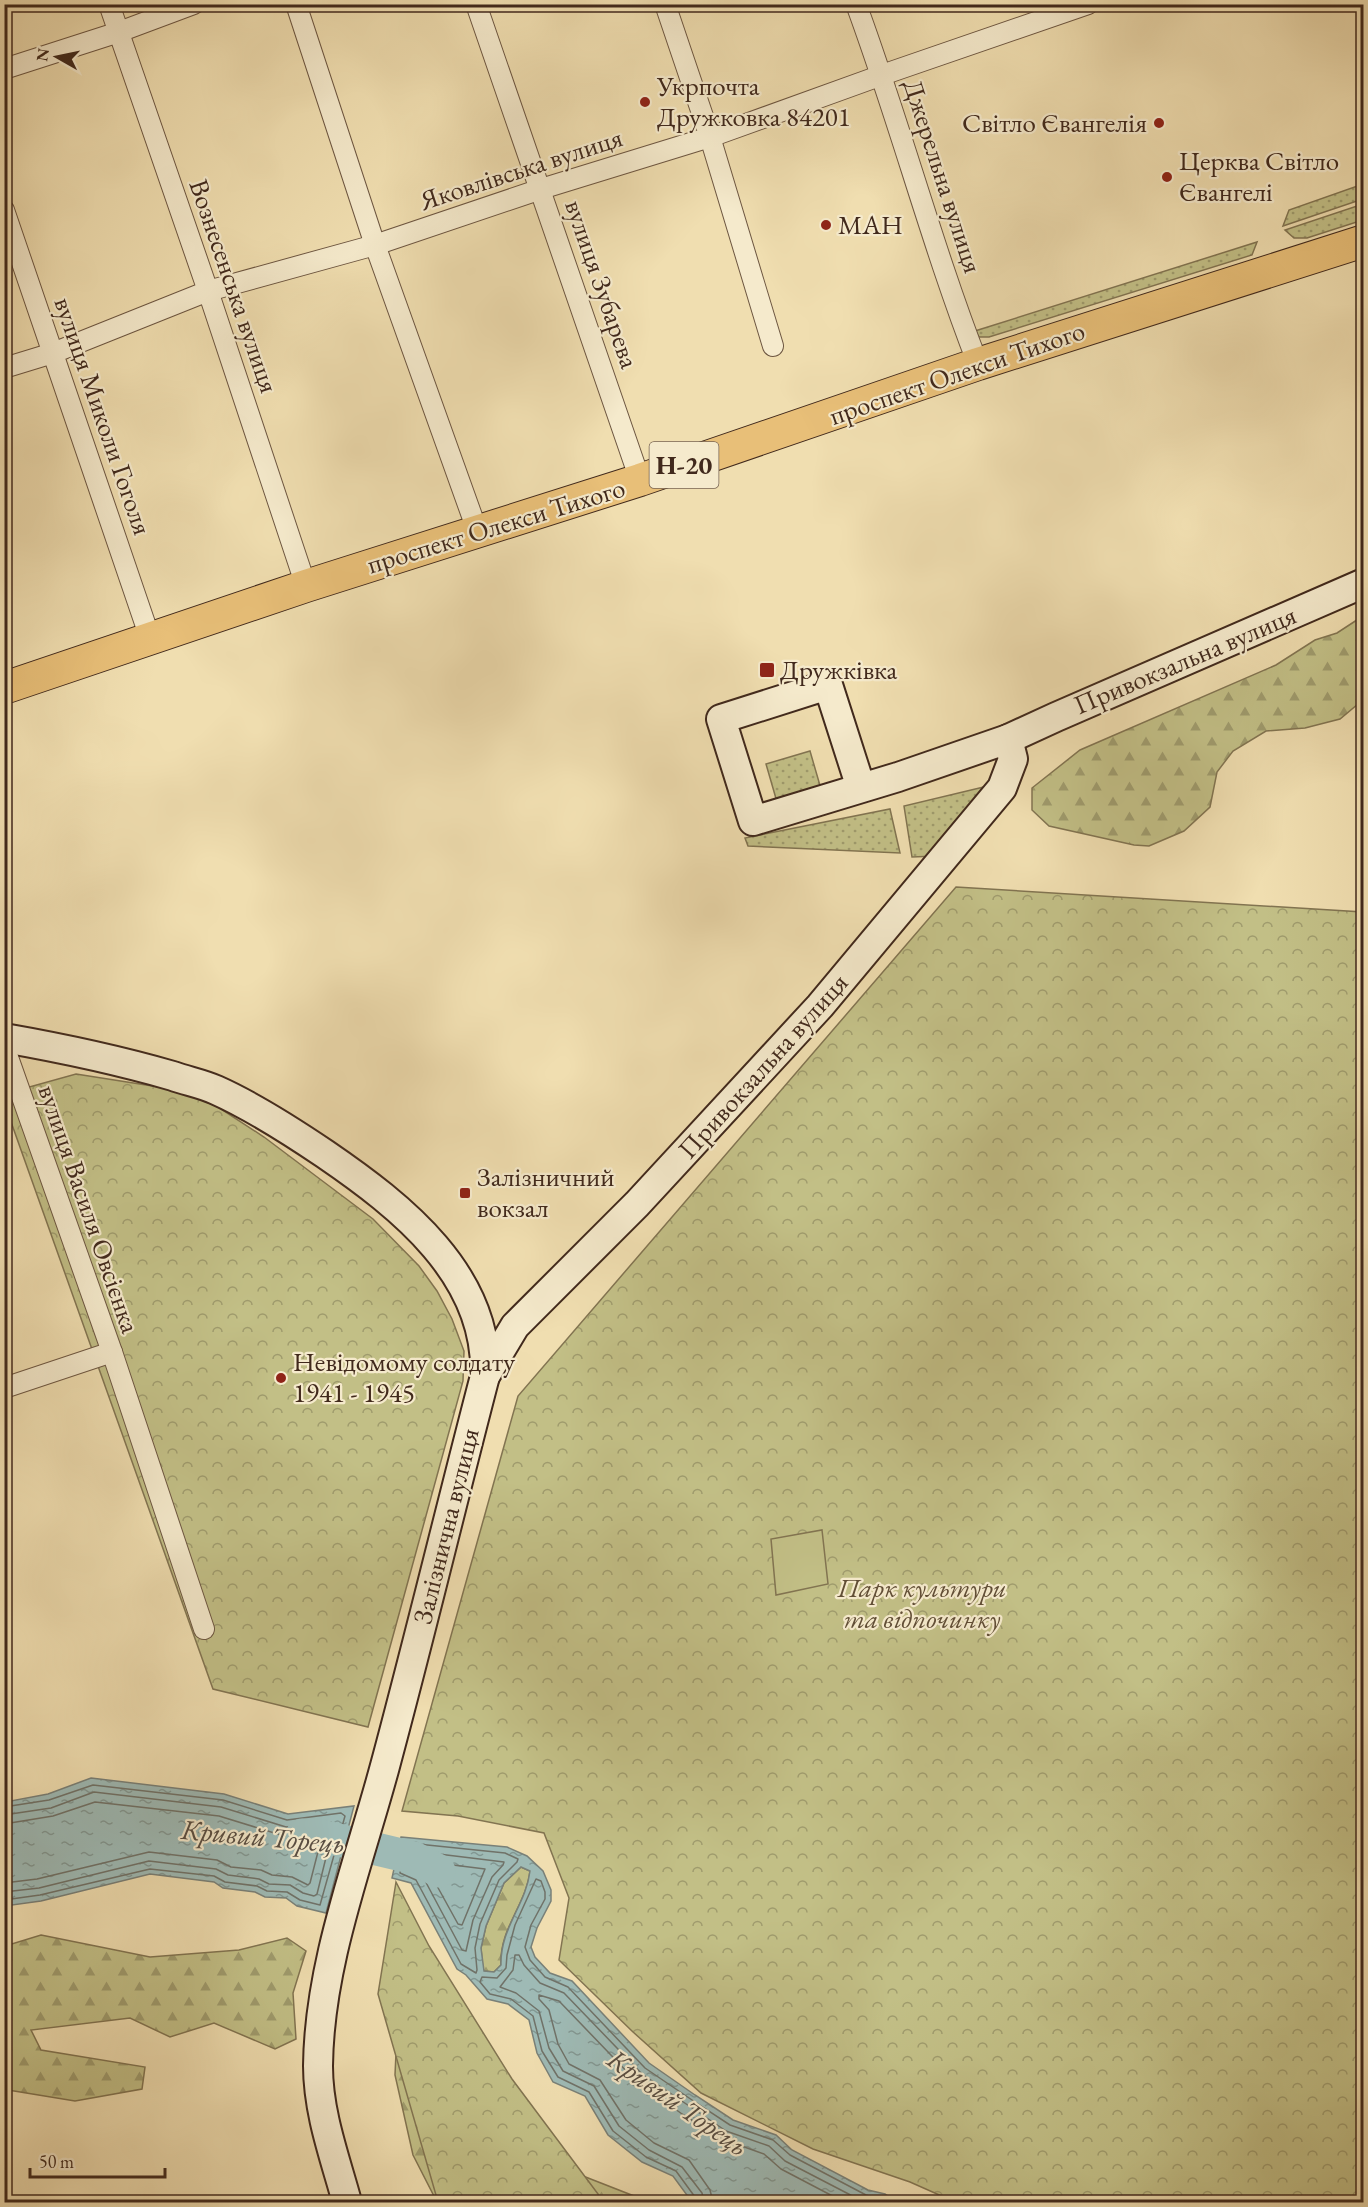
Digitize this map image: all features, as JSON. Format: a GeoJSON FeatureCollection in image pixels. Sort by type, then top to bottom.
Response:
{"type":"FeatureCollection","features":[{"type":"Feature","properties":{"kind":"main road","name":"проспект Олекси Тихого"},"geometry":{"type":"LineString","coordinates":[[4,688],[477,530],[640,480],[978,364],[1364,241]]}},
{"type":"Feature","properties":{"kind":"street","name":"Вознесенська вулиця"},"geometry":{"type":"LineString","coordinates":[[109,4],[306,586]]}},
{"type":"Feature","properties":{"kind":"street"},"geometry":{"type":"LineString","coordinates":[[4,69],[119,32],[194,4]]}},
{"type":"Feature","properties":{"kind":"street"},"geometry":{"type":"LineString","coordinates":[[296,4],[375,245],[477,530]]}},
{"type":"Feature","properties":{"kind":"street","name":"вулиця Зубарева"},"geometry":{"type":"LineString","coordinates":[[476,4],[640,480]]}},
{"type":"Feature","properties":{"kind":"street"},"geometry":{"type":"LineString","coordinates":[[665,4],[710,137],[773,346]]}},
{"type":"Feature","properties":{"kind":"street","name":"Джерельна вулиця"},"geometry":{"type":"LineString","coordinates":[[856,4],[882,75],[957,310],[978,364]]}},
{"type":"Feature","properties":{"kind":"street","name":"Яковлівська вулиця"},"geometry":{"type":"LineString","coordinates":[[4,368],[53,353],[208,291],[375,245],[541,189],[710,137],[1088,4]]}},
{"type":"Feature","properties":{"kind":"street","name":"вулиця Миколи Гоголя"},"geometry":{"type":"LineString","coordinates":[[4,210],[150,638]]}},
{"type":"Feature","properties":{"kind":"street","name":"Привокзальна вулиця"},"geometry":{"type":"LineString","coordinates":[[861,788],[828,685],[721,719],[753,821],[861,788],[1008,740],[1066,712],[1364,583]]}},
{"type":"Feature","properties":{"kind":"street","name":"Привокзальна вулиця"},"geometry":{"type":"LineString","coordinates":[[485,1376],[515,1326],[637,1204],[820,1006],[980,816],[1002,788],[1010,769],[1013,759],[1008,740]]}},
{"type":"Feature","properties":{"kind":"street","name":"Залізнична вулиця"},"geometry":{"type":"LineString","coordinates":[[4,1038],[146,1068],[214,1089],[301,1138],[371,1186],[408,1217],[453,1269],[479,1320],[486,1353],[485,1376],[385,1766],[336,1940],[320,2029],[318,2067],[321,2110],[347,2202]]}},
{"type":"Feature","properties":{"kind":"street","name":"вулиця Василя Овсієнка"},"geometry":{"type":"LineString","coordinates":[[4,1046],[112,1352],[4,1389]]}},
{"type":"Feature","properties":{"kind":"street"},"geometry":{"type":"LineString","coordinates":[[112,1352],[204,1629]]}},
{"type":"Feature","properties":{"kind":"green space"},"geometry":{"type":"Polygon","coordinates":[[[1363,184],[1363,199],[1283,226],[1289,210],[1363,184]]]}},
{"type":"Feature","properties":{"kind":"green space"},"geometry":{"type":"Polygon","coordinates":[[[1363,204],[1363,220],[1307,238],[1294,238],[1285,230],[1363,204]]]}},
{"type":"Feature","properties":{"kind":"green space"},"geometry":{"type":"Polygon","coordinates":[[[1257,242],[1252,255],[989,337],[979,337],[975,331],[1257,242]]]}},
{"type":"Feature","properties":{"kind":"green space"},"geometry":{"type":"Polygon","coordinates":[[[1363,616],[1364,699],[1340,719],[1305,728],[1266,731],[1233,751],[1217,772],[1210,807],[1184,831],[1149,846],[1134,845],[1049,826],[1032,810],[1032,788],[1080,750],[1276,665],[1315,640],[1337,633],[1363,616]]]}},
{"type":"Feature","properties":{"kind":"green space"},"geometry":{"type":"Polygon","coordinates":[[[810,751],[821,789],[777,802],[766,764],[810,751]]]}},
{"type":"Feature","properties":{"kind":"green space"},"geometry":{"type":"Polygon","coordinates":[[[992,785],[937,856],[912,857],[904,806],[992,785]]]}},
{"type":"Feature","properties":{"kind":"green space"},"geometry":{"type":"Polygon","coordinates":[[[890,809],[900,853],[748,846],[745,838],[890,809]]]}},
{"type":"Feature","properties":{"kind":"green space","name":"Парк культури та відпочинку"},"geometry":{"type":"Polygon","coordinates":[[[956,887],[1363,912],[1363,2202],[955,2202],[910,2182],[813,2149],[701,2093],[633,2032],[559,1960],[569,1898],[544,1833],[458,1816],[402,1811],[518,1396],[956,887]]]}},
{"type":"Feature","properties":{"kind":"green space"},"geometry":{"type":"Polygon","coordinates":[[[76,1074],[178,1090],[218,1107],[264,1137],[373,1219],[419,1266],[437,1291],[452,1319],[464,1351],[463,1381],[368,1727],[213,1689],[5,1105],[4,1094],[76,1074]]]}},
{"type":"Feature","properties":{"kind":"green space"},"geometry":{"type":"Polygon","coordinates":[[[822,1530],[828,1584],[776,1595],[771,1539],[822,1530]]]}},
{"type":"Feature","properties":{"kind":"green space"},"geometry":{"type":"Polygon","coordinates":[[[521,1867],[530,1871],[528,1883],[504,1940],[501,1965],[494,1972],[483,1971],[481,1948],[486,1926],[504,1883],[521,1867]]]}},
{"type":"Feature","properties":{"kind":"green space"},"geometry":{"type":"Polygon","coordinates":[[[396,1882],[429,1946],[512,2079],[604,2202],[438,2202],[378,1994],[396,1882]]]}},
{"type":"Feature","properties":{"kind":"green space"},"geometry":{"type":"Polygon","coordinates":[[[41,1935],[150,1957],[239,1950],[287,1938],[306,1951],[293,1993],[296,2039],[275,2049],[214,2023],[170,2037],[130,2018],[31,2030],[41,2050],[145,2067],[142,2089],[75,2101],[4,2089],[5,1946],[41,1935]]]}},
{"type":"Feature","properties":{"kind":"green space"},"geometry":{"type":"Polygon","coordinates":[[[396,2053],[458,2202],[437,2202],[413,2155],[395,2075],[396,2053]]]}},
{"type":"Feature","properties":{"kind":"green space"},"geometry":{"type":"Polygon","coordinates":[[[583,2176],[634,2196],[639,2202],[597,2202],[583,2176]]]}},
{"type":"Feature","properties":{"kind":"water"},"geometry":{"type":"Polygon","coordinates":[[[91,1778],[224,1794],[288,1814],[354,1806],[326,1913],[297,1906],[286,1898],[265,1897],[255,1892],[223,1888],[214,1882],[150,1874],[41,1901],[5,1906],[5,1802],[48,1794],[91,1778]]]}},
{"type":"Feature","properties":{"kind":"water"},"geometry":{"type":"Polygon","coordinates":[[[401,1837],[507,1847],[527,1856],[543,1871],[551,1890],[551,1901],[537,1928],[531,1947],[535,1957],[550,1973],[572,1981],[649,2063],[695,2095],[733,2120],[776,2135],[792,2150],[868,2190],[885,2194],[896,2202],[692,2202],[673,2176],[642,2162],[608,2135],[585,2096],[553,2082],[537,2053],[529,2020],[508,2004],[487,1999],[466,1975],[457,1969],[411,1883],[392,1878],[401,1837]],[[521,1867],[504,1883],[486,1926],[481,1948],[484,1971],[494,1972],[501,1965],[505,1939],[524,1895],[530,1871],[521,1867]]]}},
{"type":"Feature","properties":{"kind":"waterway","name":"Кривий Торець"},"geometry":{"type":"LineString","coordinates":[[302,1835],[322,1836],[414,1858],[439,1871]]}},
{"type":"Feature","properties":{"kind":"place","name":"Укрпочта Дружковка 84201"},"geometry":{"type":"Point","coordinates":[645,102]}},
{"type":"Feature","properties":{"kind":"place","name":"Світло Євангелія"},"geometry":{"type":"Point","coordinates":[1159,123]}},
{"type":"Feature","properties":{"kind":"place","name":"Церква Світло Євангелі"},"geometry":{"type":"Point","coordinates":[1167,177]}},
{"type":"Feature","properties":{"kind":"place","name":"МАН"},"geometry":{"type":"Point","coordinates":[826,225]}},
{"type":"Feature","properties":{"kind":"place","name":"Дружківка"},"geometry":{"type":"Point","coordinates":[767,670]}},
{"type":"Feature","properties":{"kind":"place","name":"Залізничний вокзал"},"geometry":{"type":"Point","coordinates":[465,1193]}},
{"type":"Feature","properties":{"kind":"place","name":"Невідомому солдату 1941 - 1945"},"geometry":{"type":"Point","coordinates":[281,1378]}}]}
